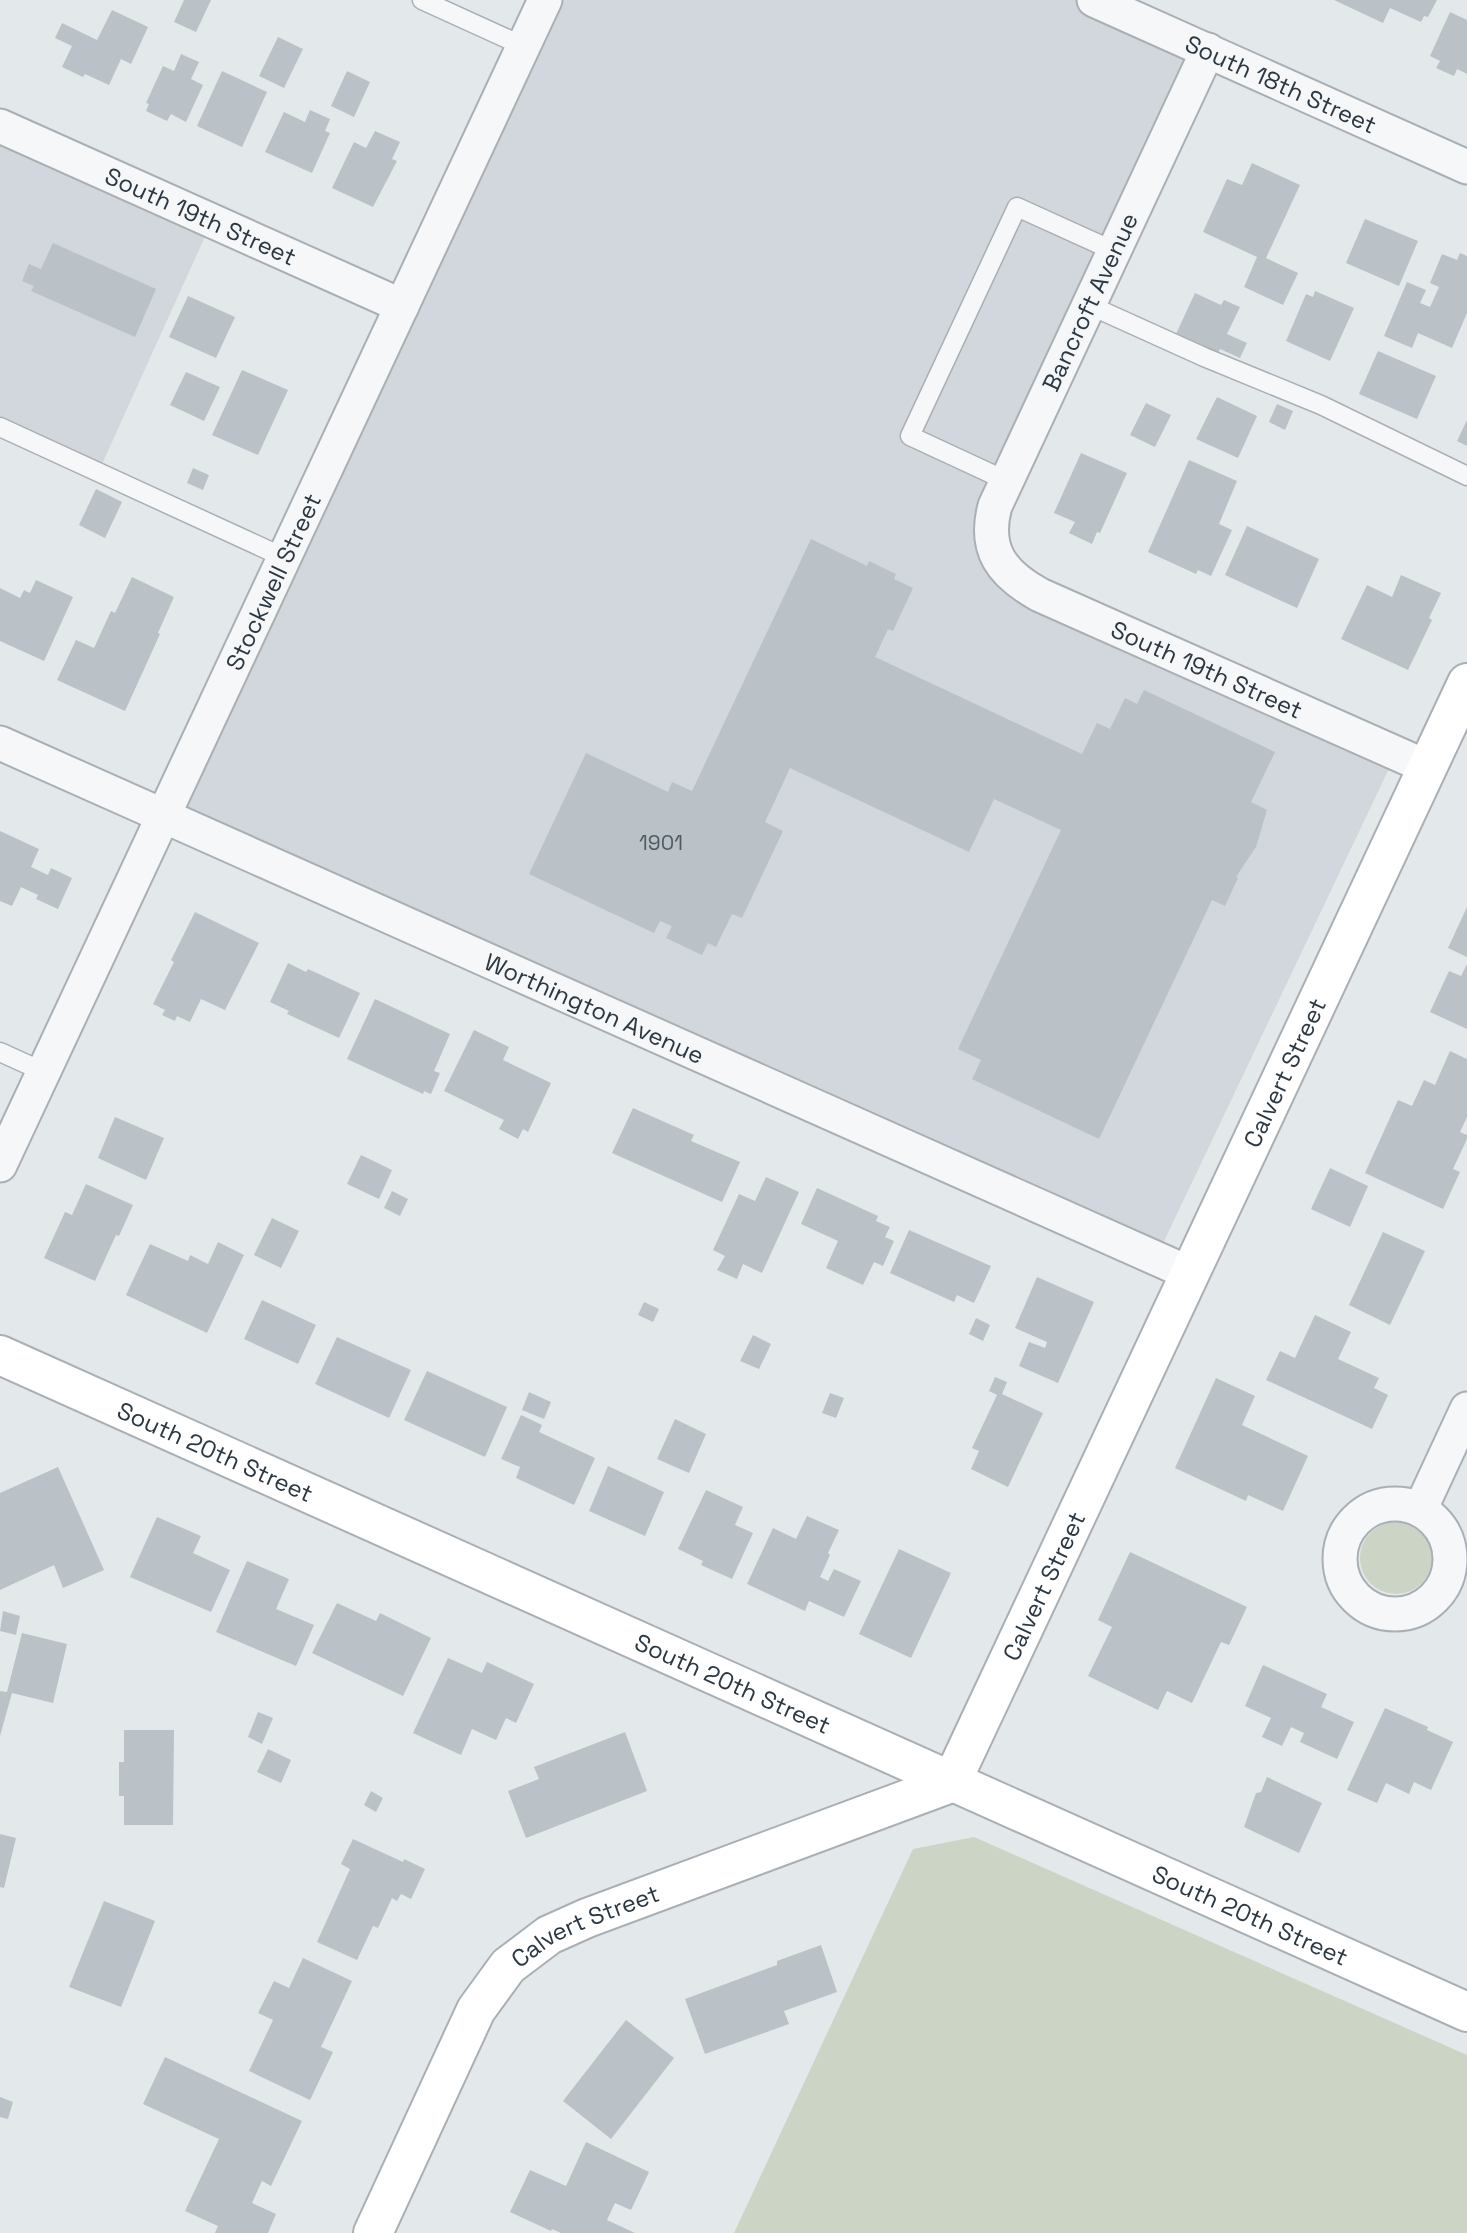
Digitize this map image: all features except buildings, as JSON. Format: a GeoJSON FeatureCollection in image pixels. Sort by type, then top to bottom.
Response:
{"type":"FeatureCollection","features":[{"type":"Feature","properties":{"kind":"street","name":"Stockwell Street"},"geometry":{"type":"LineString","coordinates":[[0,1164],[545,0]]}},
{"type":"Feature","properties":{"kind":"street","name":"South 18th Street"},"geometry":{"type":"LineString","coordinates":[[1094,0],[1467,167]]}},
{"type":"Feature","properties":{"kind":"street","name":"Bancroft Avenue"},"geometry":{"type":"LineString","coordinates":[[997,558],[991,542],[995,506],[1208,50]]}},
{"type":"Feature","properties":{"kind":"street","name":"South 19th Street"},"geometry":{"type":"LineString","coordinates":[[0,126],[402,306]]}},
{"type":"Feature","properties":{"kind":"street","name":"South 19th Street"},"geometry":{"type":"LineString","coordinates":[[997,558],[1009,574],[1040,595],[1427,767]]}},
{"type":"Feature","properties":{"kind":"street","name":"Calvert Street"},"geometry":{"type":"LineString","coordinates":[[373,2233],[476,2010],[508,1966],[549,1935],[587,1917],[950,1783],[1467,683]]}},
{"type":"Feature","properties":{"kind":"street","name":"Worthington Avenue"},"geometry":{"type":"LineString","coordinates":[[0,743],[1189,1273]]}},
{"type":"Feature","properties":{"kind":"street","name":"South 20th Street"},"geometry":{"type":"LineString","coordinates":[[0,1355],[950,1783],[1467,2012]]}},
{"type":"Feature","properties":{"kind":"street"},"geometry":{"type":"LineString","coordinates":[[1420,1510],[1467,1409]]}},
{"type":"Feature","properties":{"kind":"street"},"geometry":{"type":"LineString","coordinates":[[1388,1504],[1405,1505],[1420,1510],[1441,1528],[1450,1556],[1449,1570],[1456,1588],[1419,1609],[1401,1615],[1383,1614],[1366,1607],[1352,1595],[1343,1579],[1341,1545],[1348,1530],[1359,1517],[1373,1509],[1388,1504]]}},
{"type":"Feature","properties":{"kind":"lane"},"geometry":{"type":"LineString","coordinates":[[422,0],[523,46]]}},
{"type":"Feature","properties":{"kind":"lane"},"geometry":{"type":"LineString","coordinates":[[1007,481],[910,436],[1017,207],[1114,251]]}},
{"type":"Feature","properties":{"kind":"lane"},"geometry":{"type":"LineString","coordinates":[[1089,305],[1236,371],[1321,405],[1467,476]]}},
{"type":"Feature","properties":{"kind":"lane"},"geometry":{"type":"LineString","coordinates":[[0,428],[285,558]]}},
{"type":"Feature","properties":{"kind":"lane"},"geometry":{"type":"LineString","coordinates":[[0,1052],[44,1072]]}},
{"type":"Feature","properties":{"kind":"shaded area"},"geometry":{"type":"Polygon","coordinates":[[[545,0],[1094,0],[1208,50],[1007,481],[997,558],[1396,754],[1156,1258],[163,816],[545,0]]]}},
{"type":"Feature","properties":{"kind":"shaded area"},"geometry":{"type":"Polygon","coordinates":[[[0,126],[212,221],[98,473],[0,427],[0,126]]]}},
{"type":"Feature","properties":{"kind":"green space"},"geometry":{"type":"Polygon","coordinates":[[[1396,1522],[1416,1528],[1426,1538],[1432,1558],[1426,1578],[1416,1588],[1396,1594],[1376,1588],[1366,1578],[1360,1558],[1366,1538],[1376,1528],[1396,1522]]]}},
{"type":"Feature","properties":{"kind":"green space"},"geometry":{"type":"Polygon","coordinates":[[[974,1837],[1467,2055],[1467,2233],[734,2233],[913,1849],[974,1837]]]}}]}
